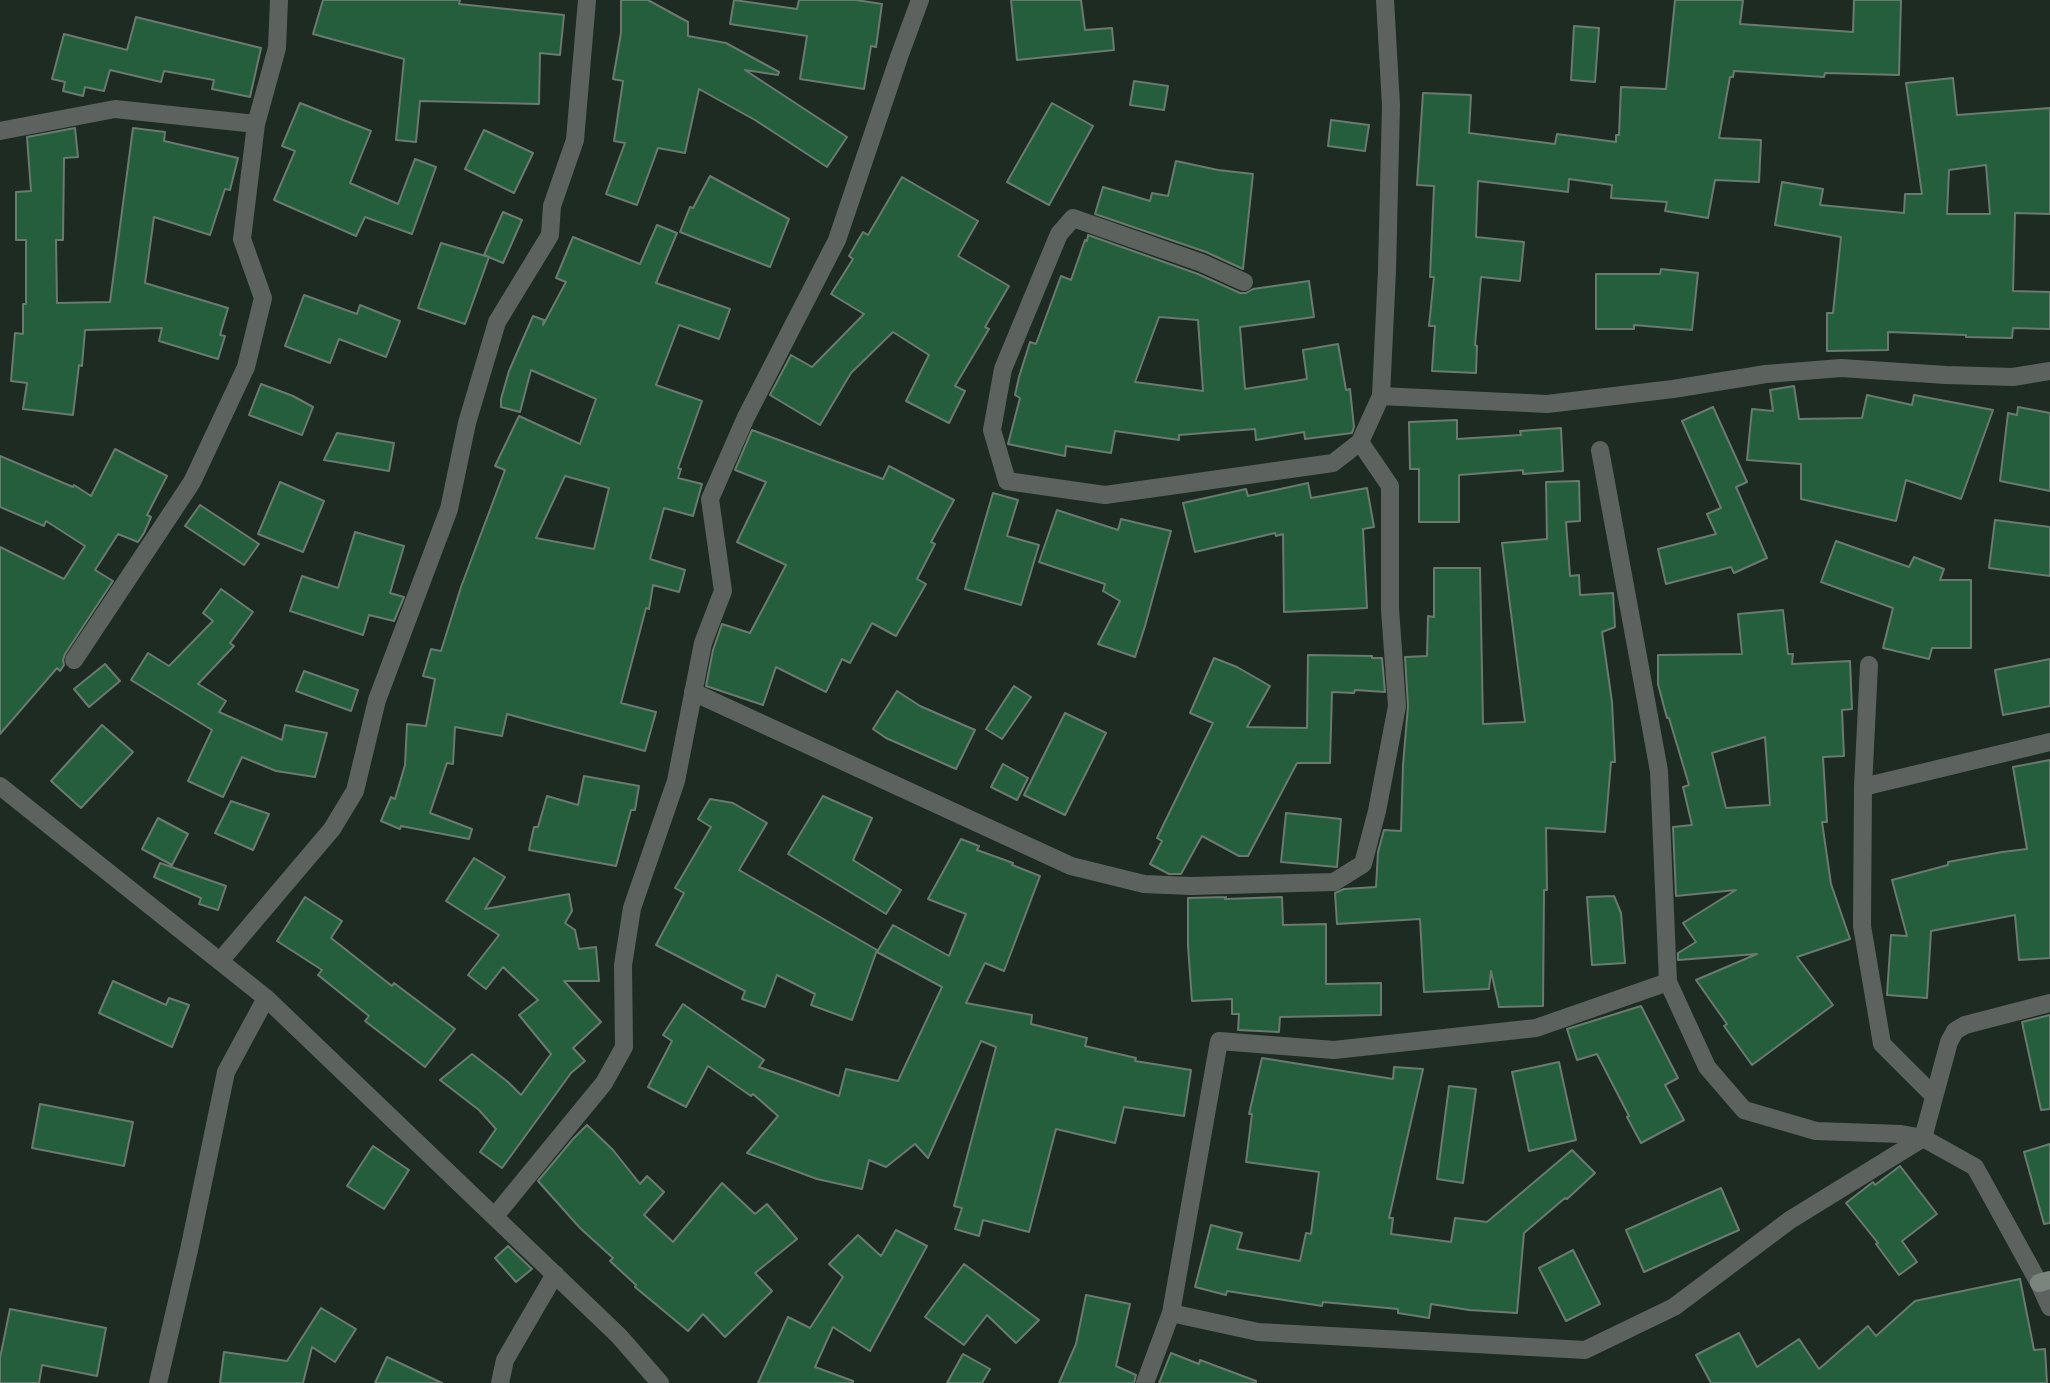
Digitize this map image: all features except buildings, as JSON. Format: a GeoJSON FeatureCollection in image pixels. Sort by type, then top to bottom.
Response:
{"type":"FeatureCollection","features":[{"type":"Feature","properties":{"kind":"street"},"geometry":{"type":"LineString","coordinates":[[74,660],[192,482],[246,367],[263,298],[242,239],[256,124],[276,48],[279,0]]}},
{"type":"Feature","properties":{"kind":"street"},"geometry":{"type":"LineString","coordinates":[[221,960],[332,829],[355,791],[377,699],[449,509],[467,423],[497,322],[550,235],[552,206],[575,140],[587,0]]}},
{"type":"Feature","properties":{"kind":"street"},"geometry":{"type":"LineString","coordinates":[[495,1216],[604,1083],[624,1046],[622,965],[632,908],[676,781],[703,642],[723,591],[710,499],[746,417],[837,240],[920,0]]}},
{"type":"Feature","properties":{"kind":"street"},"geometry":{"type":"LineString","coordinates":[[1244,282],[1202,263],[1073,218],[1059,234],[1003,369],[992,430],[1007,481],[1105,495],[1333,463],[1360,442],[1381,396],[1391,105],[1385,0]]}},
{"type":"Feature","properties":{"kind":"street"},"geometry":{"type":"LineString","coordinates":[[0,131],[115,109],[256,124]]}},
{"type":"Feature","properties":{"kind":"street"},"geometry":{"type":"LineString","coordinates":[[1381,396],[1547,404],[1673,389],[1766,374],[1841,368],[2013,377],[2050,371]]}},
{"type":"Feature","properties":{"kind":"street"},"geometry":{"type":"LineString","coordinates":[[693,692],[1070,866],[1144,884],[1191,887],[1334,882],[1363,864],[1377,811],[1397,706],[1390,609],[1390,486],[1360,442]]}},
{"type":"Feature","properties":{"kind":"street"},"geometry":{"type":"LineString","coordinates":[[1600,450],[1659,771],[1668,982],[1707,1067],[1744,1110],[1816,1131],[1923,1138],[1975,1167],[2045,1282],[2050,1307]]}},
{"type":"Feature","properties":{"kind":"street"},"geometry":{"type":"LineString","coordinates":[[1869,665],[1863,787],[1862,926],[1882,1044],[1934,1096]]}},
{"type":"Feature","properties":{"kind":"street"},"geometry":{"type":"LineString","coordinates":[[1863,787],[2050,742]]}},
{"type":"Feature","properties":{"kind":"street"},"geometry":{"type":"LineString","coordinates":[[0,786],[266,998],[619,1336],[660,1383]]}},
{"type":"Feature","properties":{"kind":"street"},"geometry":{"type":"LineString","coordinates":[[1145,1383],[1171,1313],[1219,1041],[1334,1050],[1536,1028],[1668,982]]}},
{"type":"Feature","properties":{"kind":"street"},"geometry":{"type":"LineString","coordinates":[[158,1383],[226,1072],[266,998]]}},
{"type":"Feature","properties":{"kind":"street"},"geometry":{"type":"LineString","coordinates":[[1171,1313],[1258,1332],[1585,1350],[1674,1307],[1790,1220],[1923,1138],[1949,1042],[1955,1031],[1965,1025],[2050,1003]]}},
{"type":"Feature","properties":{"kind":"street"},"geometry":{"type":"LineString","coordinates":[[500,1383],[505,1360],[555,1274]]}}]}
